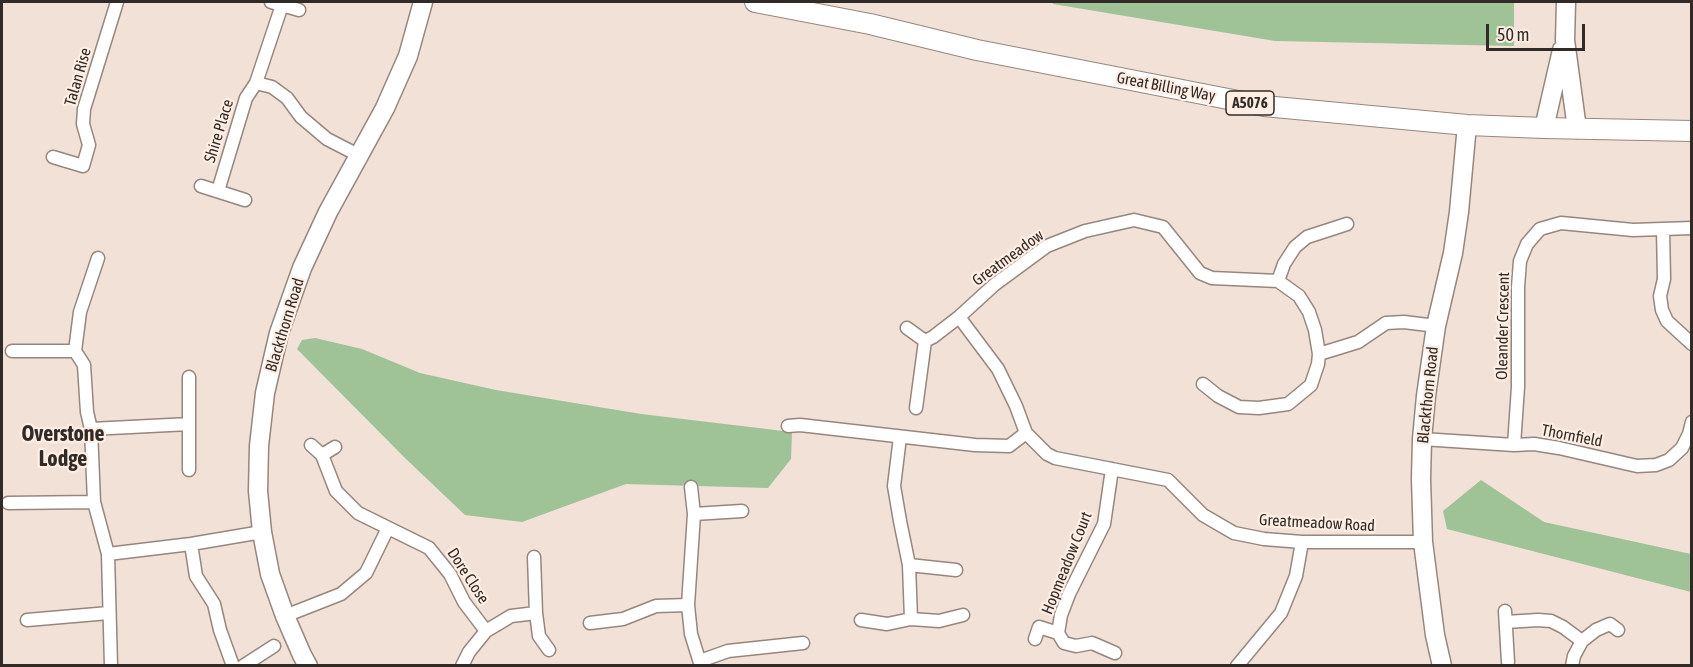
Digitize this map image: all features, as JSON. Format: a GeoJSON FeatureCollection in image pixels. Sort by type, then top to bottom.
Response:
{"type":"FeatureCollection","features":[{"type":"Feature","properties":{"kind":"main road","name":"Great Billing Way"},"geometry":{"type":"LineString","coordinates":[[755,2],[870,24],[998,54],[1264,106],[1467,125],[1692,131]]}},
{"type":"Feature","properties":{"kind":"street","name":"Talan Rise"},"geometry":{"type":"LineString","coordinates":[[53,157],[83,166],[89,145],[83,124],[84,109],[117,2]]}},
{"type":"Feature","properties":{"kind":"street","name":"Blackthorn Road"},"geometry":{"type":"LineString","coordinates":[[308,666],[285,616],[270,574],[262,532],[258,491],[259,446],[265,393],[279,333],[302,268],[328,212],[385,108],[408,56],[423,2]]}},
{"type":"Feature","properties":{"kind":"street"},"geometry":{"type":"LineString","coordinates":[[1566,2],[1565,40],[1577,129]]}},
{"type":"Feature","properties":{"kind":"street"},"geometry":{"type":"LineString","coordinates":[[277,3],[299,10]]}},
{"type":"Feature","properties":{"kind":"street","name":"Shire Place"},"geometry":{"type":"LineString","coordinates":[[218,191],[246,98],[256,83],[277,3]]}},
{"type":"Feature","properties":{"kind":"street"},"geometry":{"type":"LineString","coordinates":[[1544,128],[1565,40]]}},
{"type":"Feature","properties":{"kind":"street"},"geometry":{"type":"LineString","coordinates":[[256,83],[272,87],[287,98],[301,117],[327,139],[360,156]]}},
{"type":"Feature","properties":{"kind":"street","name":"Blackthorn Road"},"geometry":{"type":"LineString","coordinates":[[1442,666],[1435,635],[1423,542],[1422,439],[1436,326],[1453,253],[1459,212],[1467,125]]}},
{"type":"Feature","properties":{"kind":"street"},"geometry":{"type":"LineString","coordinates":[[201,186],[245,200]]}},
{"type":"Feature","properties":{"kind":"street","name":"Greatmeadow"},"geometry":{"type":"LineString","coordinates":[[925,341],[1047,246],[1085,231],[1134,220],[1163,227],[1200,273],[1212,278],[1278,281]]}},
{"type":"Feature","properties":{"kind":"street","name":"Oleander Crescent"},"geometry":{"type":"LineString","coordinates":[[1514,445],[1518,387],[1518,287],[1520,261],[1527,244],[1540,230],[1561,223],[1633,230],[1692,228]]}},
{"type":"Feature","properties":{"kind":"street"},"geometry":{"type":"LineString","coordinates":[[1203,384],[1218,396],[1239,407],[1258,408],[1288,404],[1311,385],[1319,354],[1315,330],[1309,312],[1299,296],[1278,281],[1284,264],[1295,247],[1307,237],[1347,224]]}},
{"type":"Feature","properties":{"kind":"street"},"geometry":{"type":"LineString","coordinates":[[1663,229],[1664,279],[1660,296],[1662,310],[1667,321],[1692,344]]}},
{"type":"Feature","properties":{"kind":"street"},"geometry":{"type":"LineString","coordinates":[[98,258],[80,312],[75,351],[84,365],[87,412],[91,429],[94,502],[108,554],[111,666]]}},
{"type":"Feature","properties":{"kind":"street","name":"Greatmeadow Road"},"geometry":{"type":"LineString","coordinates":[[958,317],[998,369],[1026,433],[1047,454],[1055,458],[1168,480],[1203,515],[1234,533],[1264,539],[1302,542],[1423,542]]}},
{"type":"Feature","properties":{"kind":"street"},"geometry":{"type":"LineString","coordinates":[[1319,354],[1358,342],[1386,323],[1404,322],[1436,326]]}},
{"type":"Feature","properties":{"kind":"street"},"geometry":{"type":"LineString","coordinates":[[907,328],[925,341],[916,408]]}},
{"type":"Feature","properties":{"kind":"street"},"geometry":{"type":"LineString","coordinates":[[12,351],[75,351]]}},
{"type":"Feature","properties":{"kind":"street"},"geometry":{"type":"LineString","coordinates":[[189,376],[189,470]]}},
{"type":"Feature","properties":{"kind":"street","name":"Thornfield"},"geometry":{"type":"LineString","coordinates":[[1422,439],[1514,445],[1533,444],[1637,466],[1656,465],[1669,460],[1682,448],[1692,422]]}},
{"type":"Feature","properties":{"kind":"street"},"geometry":{"type":"LineString","coordinates":[[91,429],[189,424]]}},
{"type":"Feature","properties":{"kind":"street"},"geometry":{"type":"LineString","coordinates":[[788,426],[801,425],[975,445],[1009,446],[1026,433]]}},
{"type":"Feature","properties":{"kind":"street"},"geometry":{"type":"LineString","coordinates":[[900,437],[894,486],[909,565],[911,619]]}},
{"type":"Feature","properties":{"kind":"street","name":"Dore Close"},"geometry":{"type":"LineString","coordinates":[[311,445],[322,455],[336,491],[358,513],[429,548],[450,574],[464,602],[486,631]]}},
{"type":"Feature","properties":{"kind":"street"},"geometry":{"type":"LineString","coordinates":[[322,455],[335,447]]}},
{"type":"Feature","properties":{"kind":"street","name":"Hopmeadow Court"},"geometry":{"type":"LineString","coordinates":[[1112,469],[1104,524],[1069,594],[1061,615],[1058,633],[1064,644],[1077,646],[1092,644],[1115,653]]}},
{"type":"Feature","properties":{"kind":"street"},"geometry":{"type":"LineString","coordinates":[[691,487],[694,514],[688,605],[691,634],[700,663],[728,651],[803,644]]}},
{"type":"Feature","properties":{"kind":"street"},"geometry":{"type":"LineString","coordinates":[[8,503],[94,502]]}},
{"type":"Feature","properties":{"kind":"street"},"geometry":{"type":"LineString","coordinates":[[694,514],[742,511]]}},
{"type":"Feature","properties":{"kind":"street"},"geometry":{"type":"LineString","coordinates":[[285,616],[340,594],[366,573],[387,528]]}},
{"type":"Feature","properties":{"kind":"street"},"geometry":{"type":"LineString","coordinates":[[108,554],[191,544],[262,532]]}},
{"type":"Feature","properties":{"kind":"street"},"geometry":{"type":"LineString","coordinates":[[1238,666],[1281,613],[1296,576],[1302,542]]}},
{"type":"Feature","properties":{"kind":"street"},"geometry":{"type":"LineString","coordinates":[[191,544],[196,576],[214,604],[220,630],[233,666]]}},
{"type":"Feature","properties":{"kind":"street"},"geometry":{"type":"LineString","coordinates":[[534,557],[539,636],[549,650]]}},
{"type":"Feature","properties":{"kind":"street"},"geometry":{"type":"LineString","coordinates":[[909,565],[956,570]]}},
{"type":"Feature","properties":{"kind":"street"},"geometry":{"type":"LineString","coordinates":[[590,623],[623,619],[656,606],[688,605]]}},
{"type":"Feature","properties":{"kind":"street"},"geometry":{"type":"LineString","coordinates":[[27,620],[110,613]]}},
{"type":"Feature","properties":{"kind":"street","name":"Dore Close"},"geometry":{"type":"LineString","coordinates":[[462,666],[469,652],[486,631],[511,616],[536,613]]}},
{"type":"Feature","properties":{"kind":"street"},"geometry":{"type":"LineString","coordinates":[[861,620],[887,624],[911,619],[939,621],[963,615]]}},
{"type":"Feature","properties":{"kind":"street"},"geometry":{"type":"LineString","coordinates":[[1508,662],[1506,616],[1551,621],[1582,641]]}},
{"type":"Feature","properties":{"kind":"street"},"geometry":{"type":"LineString","coordinates":[[1572,666],[1582,641],[1596,630],[1613,622]]}},
{"type":"Feature","properties":{"kind":"street","name":"Hopmeadow Court"},"geometry":{"type":"LineString","coordinates":[[1035,639],[1038,627],[1058,633]]}},
{"type":"Feature","properties":{"kind":"street"},"geometry":{"type":"LineString","coordinates":[[243,666],[274,646]]}},
{"type":"Feature","properties":{"kind":"green space"},"geometry":{"type":"Polygon","coordinates":[[[1053,2],[1514,2],[1514,46],[1275,41],[1053,4],[1053,2]]]}},
{"type":"Feature","properties":{"kind":"green space"},"geometry":{"type":"Polygon","coordinates":[[[315,338],[362,349],[420,373],[496,390],[641,414],[792,432],[791,459],[768,488],[626,484],[522,522],[465,515],[297,349],[302,340],[315,338]]]}},
{"type":"Feature","properties":{"kind":"green space"},"geometry":{"type":"Polygon","coordinates":[[[1481,480],[1544,522],[1691,554],[1691,592],[1447,529],[1443,511],[1481,480]]]}},
{"type":"Feature","properties":{"kind":"district","name":"Overstone Lodge"},"geometry":{"type":"Point","coordinates":[63,446]}}]}
